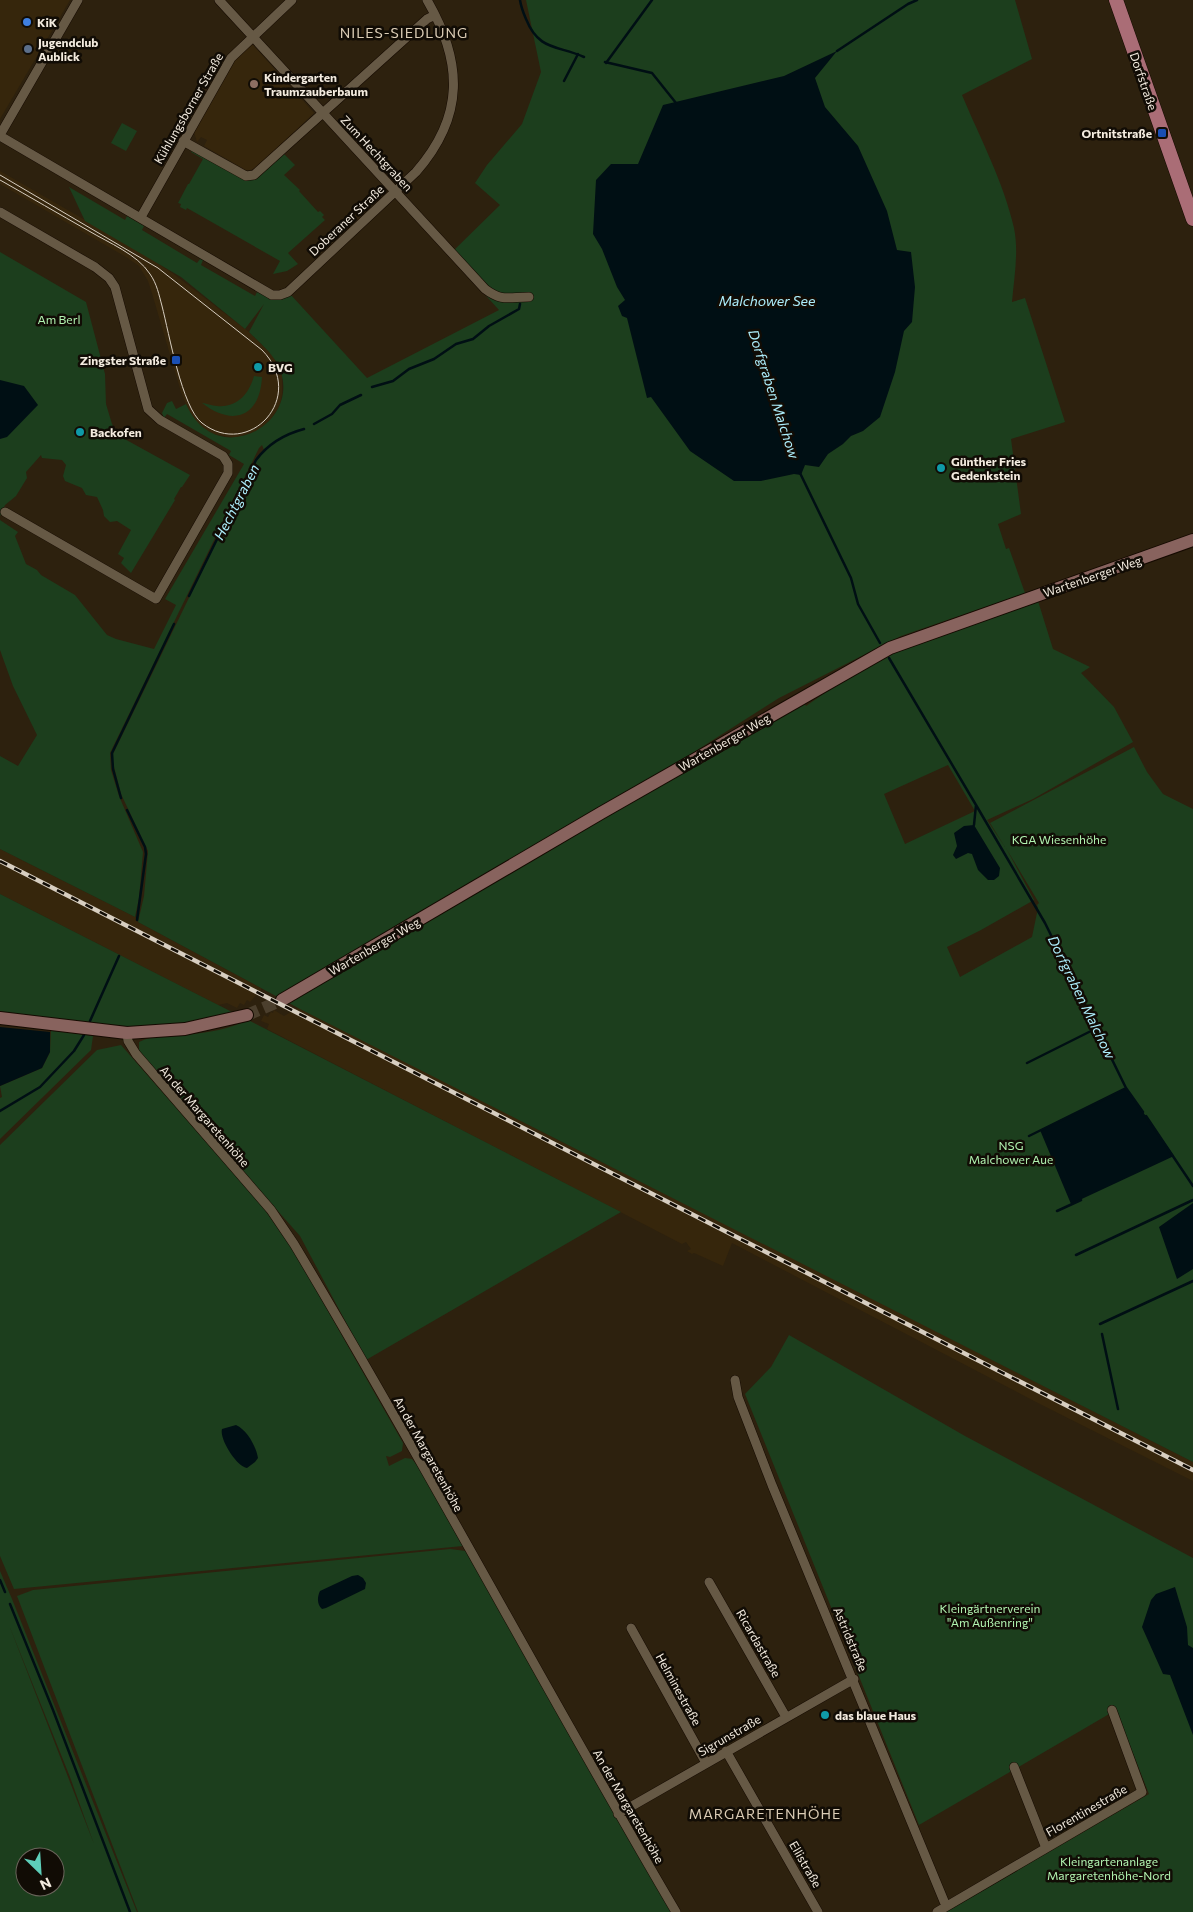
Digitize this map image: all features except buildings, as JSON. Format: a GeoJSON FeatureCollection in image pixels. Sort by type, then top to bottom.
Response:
{"type":"FeatureCollection","features":[{"type":"Feature","properties":{"kind":"main road","name":"Dorfstraße"},"geometry":{"type":"LineString","coordinates":[[1116,0],[1193,219]]}},
{"type":"Feature","properties":{"kind":"main road","name":"Wartenberger Weg"},"geometry":{"type":"LineString","coordinates":[[282,1000],[609,808],[890,648],[1193,540]]}},
{"type":"Feature","properties":{"kind":"main road"},"geometry":{"type":"LineString","coordinates":[[0,1018],[127,1033],[185,1029],[247,1015]]}},
{"type":"Feature","properties":{"kind":"street"},"geometry":{"type":"LineString","coordinates":[[78,0],[0,136],[141,218]]}},
{"type":"Feature","properties":{"kind":"street","name":"Zum Hechtgraben"},"geometry":{"type":"LineString","coordinates":[[219,0],[485,289],[495,296],[504,299],[529,296]]}},
{"type":"Feature","properties":{"kind":"street","name":"Kühlungsborner Straße"},"geometry":{"type":"LineString","coordinates":[[141,218],[183,140],[231,58],[292,0]]}},
{"type":"Feature","properties":{"kind":"street","name":"Doberaner Straße"},"geometry":{"type":"LineString","coordinates":[[141,218],[272,295],[280,296],[288,292],[396,191],[426,160],[442,135],[450,113],[454,89],[453,64],[446,38],[427,0]]}},
{"type":"Feature","properties":{"kind":"street"},"geometry":{"type":"LineString","coordinates":[[183,140],[246,176],[254,175],[427,19],[435,15]]}},
{"type":"Feature","properties":{"kind":"street"},"geometry":{"type":"LineString","coordinates":[[0,212],[94,267],[109,278],[115,287],[148,409],[160,420],[223,456],[229,468],[228,473],[156,599],[5,512]]}},
{"type":"Feature","properties":{"kind":"street","name":"An der Margaretenhöhe"},"geometry":{"type":"LineString","coordinates":[[127,1033],[128,1041],[136,1054],[271,1210],[294,1244],[543,1679],[618,1814],[676,1912]]}},
{"type":"Feature","properties":{"kind":"street","name":"Astridstraße"},"geometry":{"type":"LineString","coordinates":[[735,1380],[738,1397],[772,1485],[854,1679],[946,1906]]}},
{"type":"Feature","properties":{"kind":"street","name":"Ricardastraße"},"geometry":{"type":"LineString","coordinates":[[709,1582],[786,1717]]}},
{"type":"Feature","properties":{"kind":"street","name":"Helminestraße"},"geometry":{"type":"LineString","coordinates":[[631,1628],[706,1763]]}},
{"type":"Feature","properties":{"kind":"street","name":"Sigrunstraße"},"geometry":{"type":"LineString","coordinates":[[618,1814],[854,1679]]}},
{"type":"Feature","properties":{"kind":"street","name":"Florentinestraße"},"geometry":{"type":"LineString","coordinates":[[937,1912],[1142,1792],[1112,1710]]}},
{"type":"Feature","properties":{"kind":"street","name":"Ellistraße"},"geometry":{"type":"LineString","coordinates":[[726,1751],[818,1912]]}},
{"type":"Feature","properties":{"kind":"street","name":"Florentinestraße"},"geometry":{"type":"LineString","coordinates":[[1014,1767],[1046,1848]]}},
{"type":"Feature","properties":{"kind":"shaded area"},"geometry":{"type":"Polygon","coordinates":[[[0,0],[70,0],[0,119],[0,0]]]}},
{"type":"Feature","properties":{"kind":"shaded area","name":"Kindergarten Traumzauberbaum"},"geometry":{"type":"Polygon","coordinates":[[[251,43],[314,113],[256,168],[246,170],[204,146],[207,140],[201,137],[197,142],[193,129],[235,56],[251,43]]]}},
{"type":"Feature","properties":{"kind":"shaded area"},"geometry":{"type":"Polygon","coordinates":[[[0,171],[144,254],[175,275],[249,332],[273,356],[282,373],[280,405],[271,419],[258,431],[234,438],[214,434],[198,426],[191,417],[181,392],[148,281],[139,266],[0,184],[0,171]]]}},
{"type":"Feature","properties":{"kind":"shaded area"},"geometry":{"type":"Polygon","coordinates":[[[0,849],[135,917],[138,922],[261,988],[261,990],[250,1002],[247,1000],[244,1005],[240,1003],[237,1008],[227,1003],[218,1005],[0,894],[0,849]]]}},
{"type":"Feature","properties":{"kind":"shaded area"},"geometry":{"type":"Polygon","coordinates":[[[298,1008],[426,1071],[556,1139],[1193,1462],[1193,1481],[1036,1402],[732,1243],[723,1266],[694,1253],[692,1254],[687,1251],[691,1249],[686,1242],[682,1244],[267,1029],[269,1024],[261,1021],[264,1015],[268,1017],[274,1010],[284,1016],[298,1008]]]}},
{"type":"Feature","properties":{"kind":"green space"},"geometry":{"type":"Polygon","coordinates":[[[526,0],[1015,0],[1032,59],[962,95],[998,177],[1010,211],[1014,228],[1016,256],[1012,302],[1025,298],[1065,422],[1011,439],[1021,514],[998,524],[1006,549],[1009,548],[1025,593],[901,636],[779,698],[680,761],[804,702],[806,706],[890,653],[1038,601],[1053,649],[1090,667],[1081,673],[1114,707],[1133,742],[1033,799],[987,820],[1005,847],[990,823],[1134,747],[1147,772],[1163,794],[1193,809],[1193,1462],[300,1009],[138,922],[144,896],[148,851],[121,794],[113,763],[113,754],[256,460],[264,450],[262,445],[110,753],[111,770],[119,796],[143,852],[139,898],[135,917],[0,849],[0,756],[18,766],[37,735],[13,686],[0,650],[0,520],[18,532],[15,536],[26,564],[75,595],[107,635],[154,649],[176,605],[165,599],[244,464],[229,455],[231,451],[167,414],[164,418],[162,413],[167,403],[172,401],[176,409],[186,404],[200,425],[218,435],[237,437],[255,432],[270,420],[280,404],[283,384],[277,363],[249,332],[264,304],[245,329],[181,277],[85,221],[69,187],[125,220],[127,216],[144,226],[142,230],[197,263],[200,259],[203,260],[201,265],[255,296],[257,292],[268,297],[268,299],[277,300],[291,295],[367,378],[499,310],[449,255],[500,205],[475,183],[487,165],[522,124],[541,72],[526,0]],[[948,765],[884,794],[905,844],[975,811],[948,765]],[[1006,848],[1034,900],[947,947],[960,977],[1032,937],[1037,905],[1039,903],[1006,848]]]}},
{"type":"Feature","properties":{"kind":"green space"},"geometry":{"type":"Polygon","coordinates":[[[122,123],[137,131],[126,151],[111,143],[122,123]]]}},
{"type":"Feature","properties":{"kind":"green space"},"geometry":{"type":"Polygon","coordinates":[[[192,150],[257,178],[284,154],[295,165],[284,175],[300,190],[318,212],[320,211],[324,215],[322,217],[325,220],[288,253],[298,264],[287,271],[273,274],[280,261],[187,208],[186,210],[180,207],[181,204],[178,203],[203,159],[191,152],[192,150]]]}},
{"type":"Feature","properties":{"kind":"green space","name":"Am Berl"},"geometry":{"type":"Polygon","coordinates":[[[0,252],[86,302],[105,374],[106,404],[112,424],[121,437],[190,475],[181,487],[131,573],[121,563],[124,558],[118,554],[131,530],[117,521],[110,522],[104,516],[97,497],[86,495],[82,488],[65,481],[63,476],[66,465],[62,460],[42,458],[41,455],[26,472],[27,478],[16,496],[5,505],[0,516],[0,252]]]}},
{"type":"Feature","properties":{"kind":"green space"},"geometry":{"type":"Polygon","coordinates":[[[254,376],[262,377],[260,391],[256,401],[243,414],[234,416],[224,415],[202,403],[215,406],[231,405],[249,389],[254,376]]]}},
{"type":"Feature","properties":{"kind":"green space"},"geometry":{"type":"Polygon","coordinates":[[[0,894],[234,1013],[176,1026],[119,1028],[0,1013],[0,894]]]}},
{"type":"Feature","properties":{"kind":"green space"},"geometry":{"type":"Polygon","coordinates":[[[248,1020],[621,1212],[366,1360],[300,1236],[153,1070],[139,1050],[139,1042],[145,1039],[212,1031],[248,1020]]]}},
{"type":"Feature","properties":{"kind":"green space"},"geometry":{"type":"Polygon","coordinates":[[[51,1030],[93,1036],[91,1050],[0,1139],[0,1098],[2,1097],[0,1086],[42,1068],[50,1052],[51,1030]]]}},
{"type":"Feature","properties":{"kind":"green space"},"geometry":{"type":"Polygon","coordinates":[[[121,1045],[262,1206],[295,1253],[403,1443],[402,1451],[390,1457],[386,1456],[389,1466],[405,1458],[412,1459],[420,1469],[463,1546],[14,1589],[0,1556],[0,1145],[97,1050],[121,1045]]]}},
{"type":"Feature","properties":{"kind":"green space","name":"Kleingärtnerverein \"Am Außenring\""},"geometry":{"type":"Polygon","coordinates":[[[789,1335],[965,1436],[1193,1558],[1193,1912],[946,1912],[1149,1794],[1116,1710],[919,1825],[745,1394],[771,1367],[789,1335]]]}},
{"type":"Feature","properties":{"kind":"green space"},"geometry":{"type":"Polygon","coordinates":[[[450,1549],[466,1551],[674,1912],[138,1912],[17,1596],[33,1590],[450,1549]]]}},
{"type":"Feature","properties":{"kind":"green space"},"geometry":{"type":"Polygon","coordinates":[[[0,1571],[12,1599],[137,1912],[0,1912],[0,1571]],[[9,1625],[94,1844],[70,1777],[9,1625]]]}},
{"type":"Feature","properties":{"kind":"water","name":"Malchower See"},"geometry":{"type":"Polygon","coordinates":[[[837,51],[815,78],[825,107],[858,146],[887,211],[897,250],[911,252],[915,287],[912,322],[904,331],[895,372],[880,417],[863,431],[851,436],[828,454],[819,467],[805,465],[801,475],[794,474],[761,481],[734,481],[690,451],[651,397],[647,398],[627,318],[622,316],[618,306],[625,300],[617,287],[602,249],[593,234],[596,180],[611,164],[638,164],[663,105],[784,76],[837,51]]]}},
{"type":"Feature","properties":{"kind":"water"},"geometry":{"type":"Polygon","coordinates":[[[0,380],[24,386],[38,405],[7,437],[0,439],[0,380]]]}},
{"type":"Feature","properties":{"kind":"water"},"geometry":{"type":"Polygon","coordinates":[[[974,825],[1000,868],[999,876],[994,880],[988,880],[978,870],[972,854],[968,853],[956,859],[953,855],[957,846],[954,833],[964,826],[974,825]]]}},
{"type":"Feature","properties":{"kind":"water"},"geometry":{"type":"Polygon","coordinates":[[[0,1027],[50,1032],[50,1052],[42,1068],[0,1086],[0,1027]]]}},
{"type":"Feature","properties":{"kind":"water"},"geometry":{"type":"Polygon","coordinates":[[[1126,1088],[1174,1156],[1071,1204],[1040,1130],[1126,1088]]]}},
{"type":"Feature","properties":{"kind":"water"},"geometry":{"type":"Polygon","coordinates":[[[1193,1203],[1193,1269],[1177,1279],[1159,1227],[1193,1203]]]}},
{"type":"Feature","properties":{"kind":"water"},"geometry":{"type":"Polygon","coordinates":[[[236,1425],[247,1434],[257,1453],[258,1458],[247,1468],[238,1463],[223,1439],[222,1429],[236,1425]]]}},
{"type":"Feature","properties":{"kind":"water"},"geometry":{"type":"Polygon","coordinates":[[[358,1575],[366,1583],[365,1589],[326,1608],[322,1609],[320,1607],[318,1596],[320,1591],[358,1575]]]}},
{"type":"Feature","properties":{"kind":"water"},"geometry":{"type":"Polygon","coordinates":[[[1175,1587],[1187,1627],[1188,1645],[1193,1648],[1193,1735],[1170,1675],[1163,1674],[1142,1627],[1151,1600],[1156,1594],[1175,1587]]]}},
{"type":"Feature","properties":{"kind":"waterway"},"geometry":{"type":"LineString","coordinates":[[520,0],[526,19],[537,37],[550,46],[584,57]]}},
{"type":"Feature","properties":{"kind":"waterway"},"geometry":{"type":"LineString","coordinates":[[606,63],[652,0]]}},
{"type":"Feature","properties":{"kind":"waterway"},"geometry":{"type":"LineString","coordinates":[[837,51],[917,0]]}},
{"type":"Feature","properties":{"kind":"waterway","name":"Zum Hechtgraben"},"geometry":{"type":"LineString","coordinates":[[564,81],[578,54]]}},
{"type":"Feature","properties":{"kind":"waterway"},"geometry":{"type":"LineString","coordinates":[[605,62],[652,73],[676,103]]}},
{"type":"Feature","properties":{"kind":"waterway","name":"Hechtgraben"},"geometry":{"type":"LineString","coordinates":[[372,387],[393,381],[409,369],[434,359],[456,344],[473,339],[489,326],[519,309],[520,304]]}},
{"type":"Feature","properties":{"kind":"waterway","name":"Hechtgraben"},"geometry":{"type":"LineString","coordinates":[[314,424],[332,414],[340,405],[361,395]]}},
{"type":"Feature","properties":{"kind":"waterway","name":"Hechtgraben"},"geometry":{"type":"LineString","coordinates":[[189,596],[256,460],[277,440],[304,429]]}},
{"type":"Feature","properties":{"kind":"waterway","name":"Dorfgraben Malchow"},"geometry":{"type":"LineString","coordinates":[[800,473],[851,578],[858,604],[880,643]]}},
{"type":"Feature","properties":{"kind":"waterway","name":"Hechtgraben"},"geometry":{"type":"LineString","coordinates":[[121,798],[113,769],[112,753],[174,624]]}},
{"type":"Feature","properties":{"kind":"waterway","name":"Dorfgraben Malchow"},"geometry":{"type":"LineString","coordinates":[[889,658],[976,805],[974,825]]}},
{"type":"Feature","properties":{"kind":"waterway","name":"Dorfgraben Malchow"},"geometry":{"type":"LineString","coordinates":[[976,805],[1045,923],[1126,1088],[1143,1112]]}},
{"type":"Feature","properties":{"kind":"waterway","name":"Hechtgraben"},"geometry":{"type":"LineString","coordinates":[[127,810],[145,847],[146,854],[137,920]]}},
{"type":"Feature","properties":{"kind":"waterway","name":"Hechtgraben"},"geometry":{"type":"LineString","coordinates":[[90,1021],[119,956]]}},
{"type":"Feature","properties":{"kind":"waterway"},"geometry":{"type":"LineString","coordinates":[[1027,1063],[1097,1028]]}},
{"type":"Feature","properties":{"kind":"waterway","name":"Hechtgraben"},"geometry":{"type":"LineString","coordinates":[[0,1111],[40,1087],[74,1051],[84,1035]]}},
{"type":"Feature","properties":{"kind":"waterway"},"geometry":{"type":"LineString","coordinates":[[1029,1136],[1126,1088]]}},
{"type":"Feature","properties":{"kind":"waterway","name":"Dorfgraben Malchow"},"geometry":{"type":"LineString","coordinates":[[1146,1116],[1193,1186]]}},
{"type":"Feature","properties":{"kind":"waterway"},"geometry":{"type":"LineString","coordinates":[[1039,1164],[1053,1157]]}},
{"type":"Feature","properties":{"kind":"waterway"},"geometry":{"type":"LineString","coordinates":[[1057,1211],[1081,1200]]}},
{"type":"Feature","properties":{"kind":"waterway"},"geometry":{"type":"LineString","coordinates":[[1076,1255],[1193,1200]]}},
{"type":"Feature","properties":{"kind":"waterway"},"geometry":{"type":"LineString","coordinates":[[1100,1324],[1193,1281]]}},
{"type":"Feature","properties":{"kind":"waterway","name":"Dorfgraben Malchow"},"geometry":{"type":"LineString","coordinates":[[1102,1334],[1118,1409]]}},
{"type":"Feature","properties":{"kind":"waterway"},"geometry":{"type":"LineString","coordinates":[[0,1580],[5,1592]]}},
{"type":"Feature","properties":{"kind":"waterway"},"geometry":{"type":"LineString","coordinates":[[10,1604],[53,1710],[130,1912]]}},
{"type":"Feature","properties":{"kind":"tunnel"},"geometry":{"type":"LineString","coordinates":[[247,1015],[282,1000]]}},
{"type":"Feature","properties":{"kind":"tram line"},"geometry":{"type":"LineString","coordinates":[[0,175],[158,268],[262,350],[275,368],[279,386],[276,404],[267,418],[254,429],[238,434],[220,432],[202,423],[195,415],[182,387],[158,290],[144,267],[122,250],[0,180]]}},
{"type":"Feature","properties":{"kind":"railway"},"geometry":{"type":"LineString","coordinates":[[0,861],[1193,1470]]}},
{"type":"Feature","properties":{"kind":"place","name":"KiK"},"geometry":{"type":"Point","coordinates":[27,22]}},
{"type":"Feature","properties":{"kind":"place","name":"Jugendclub Aublick"},"geometry":{"type":"Point","coordinates":[28,49]}},
{"type":"Feature","properties":{"kind":"place","name":"Kindergarten Traumzauberbaum"},"geometry":{"type":"Point","coordinates":[254,84]}},
{"type":"Feature","properties":{"kind":"place","name":"Ortnitstraße"},"geometry":{"type":"Point","coordinates":[1162,133]}},
{"type":"Feature","properties":{"kind":"place","name":"Zingster Straße"},"geometry":{"type":"Point","coordinates":[176,360]}},
{"type":"Feature","properties":{"kind":"place","name":"BVG"},"geometry":{"type":"Point","coordinates":[258,367]}},
{"type":"Feature","properties":{"kind":"place","name":"Backofen"},"geometry":{"type":"Point","coordinates":[80,432]}},
{"type":"Feature","properties":{"kind":"place","name":"Günther Fries Gedenkstein"},"geometry":{"type":"Point","coordinates":[941,468]}},
{"type":"Feature","properties":{"kind":"place","name":"das blaue Haus"},"geometry":{"type":"Point","coordinates":[825,1715]}},
{"type":"Feature","properties":{"kind":"district","name":"NILES-SIEDLUNG"},"geometry":{"type":"Point","coordinates":[404,32]}},
{"type":"Feature","properties":{"kind":"district","name":"MARGARETENHÖHE"},"geometry":{"type":"Point","coordinates":[765,1813]}},
{"type":"Feature","properties":{"kind":"park label","name":"KGA Wiesenhöhe"},"geometry":{"type":"Point","coordinates":[1059,839]}},
{"type":"Feature","properties":{"kind":"park label","name":"NSG Malchower Aue"},"geometry":{"type":"Point","coordinates":[1011,1152]}},
{"type":"Feature","properties":{"kind":"park label","name":"Kleingartenanlage Margaretenhöhe-Nord"},"geometry":{"type":"Point","coordinates":[1109,1868]}}]}
